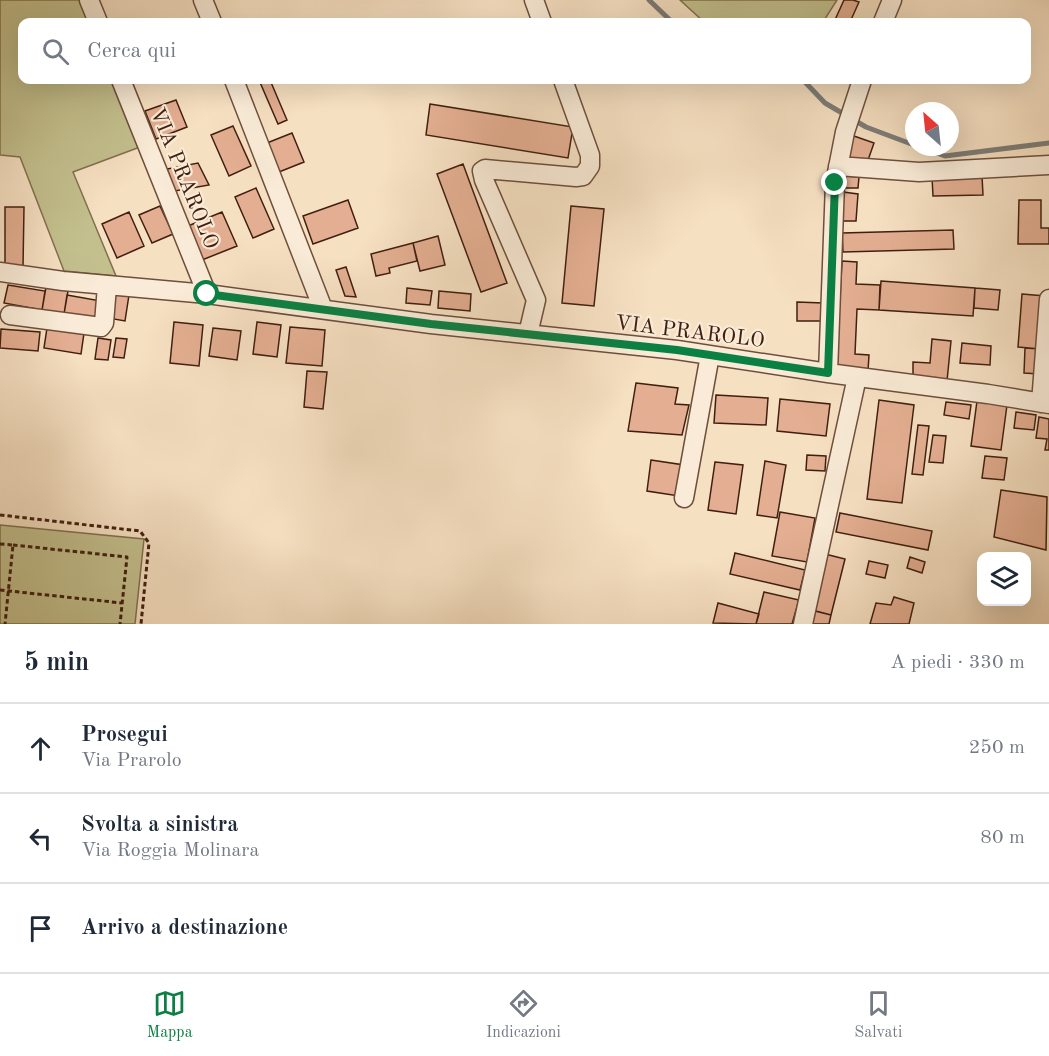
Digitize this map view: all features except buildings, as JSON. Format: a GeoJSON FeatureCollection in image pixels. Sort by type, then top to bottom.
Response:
{"type":"FeatureCollection","features":[{"type":"Feature","properties":{"kind":"street"},"geometry":{"type":"LineString","coordinates":[[89,0],[96,18]]}},
{"type":"Feature","properties":{"kind":"street"},"geometry":{"type":"LineString","coordinates":[[203,0],[210,18]]}},
{"type":"Feature","properties":{"kind":"street"},"geometry":{"type":"LineString","coordinates":[[534,0],[541,18]]}},
{"type":"Feature","properties":{"kind":"street"},"geometry":{"type":"LineString","coordinates":[[885,18],[892,0]]}},
{"type":"Feature","properties":{"kind":"street","name":"VIA PRAROLO"},"geometry":{"type":"LineString","coordinates":[[123,84],[207,294]]}},
{"type":"Feature","properties":{"kind":"street"},"geometry":{"type":"LineString","coordinates":[[236,84],[323,309]]}},
{"type":"Feature","properties":{"kind":"street"},"geometry":{"type":"LineString","coordinates":[[528,334],[536,300],[482,171],[485,168],[583,176],[590,166],[590,155],[564,84]]}},
{"type":"Feature","properties":{"kind":"street"},"geometry":{"type":"LineString","coordinates":[[828,373],[835,183],[845,132],[861,84]]}},
{"type":"Feature","properties":{"kind":"street"},"geometry":{"type":"LineString","coordinates":[[838,166],[919,172],[1049,165]]}},
{"type":"Feature","properties":{"kind":"street","name":"VIA PRAROLO"},"geometry":{"type":"LineString","coordinates":[[0,272],[107,286],[207,294],[431,324],[710,355],[1045,403]]}},
{"type":"Feature","properties":{"kind":"street"},"geometry":{"type":"LineString","coordinates":[[10,315],[101,327],[104,323],[107,286]]}},
{"type":"Feature","properties":{"kind":"street"},"geometry":{"type":"LineString","coordinates":[[1045,403],[1049,299]]}},
{"type":"Feature","properties":{"kind":"street"},"geometry":{"type":"LineString","coordinates":[[684,498],[710,355]]}},
{"type":"Feature","properties":{"kind":"street"},"geometry":{"type":"LineString","coordinates":[[803,624],[857,376]]}},
{"type":"Feature","properties":{"kind":"path"},"geometry":{"type":"LineString","coordinates":[[0,515],[140,531],[148,543],[141,624]]}},
{"type":"Feature","properties":{"kind":"path"},"geometry":{"type":"LineString","coordinates":[[0,544],[127,557],[120,624]]}},
{"type":"Feature","properties":{"kind":"path"},"geometry":{"type":"LineString","coordinates":[[5,624],[13,545]]}},
{"type":"Feature","properties":{"kind":"path"},"geometry":{"type":"LineString","coordinates":[[0,591],[122,603]]}},
{"type":"Feature","properties":{"kind":"shaded area"},"geometry":{"type":"Polygon","coordinates":[[[0,0],[81,0],[88,18],[18,18],[18,84],[115,84],[140,147],[73,172],[116,276],[64,271],[20,157],[0,155],[0,0]]]}},
{"type":"Feature","properties":{"kind":"shaded area"},"geometry":{"type":"Polygon","coordinates":[[[680,0],[837,0],[826,18],[700,18],[680,0]]]}},
{"type":"Feature","properties":{"kind":"shaded area"},"geometry":{"type":"Polygon","coordinates":[[[0,525],[144,539],[135,624],[0,624],[0,525]]]}},
{"type":"Feature","properties":{"kind":"waterway"},"geometry":{"type":"LineString","coordinates":[[649,0],[668,18]]}},
{"type":"Feature","properties":{"kind":"waterway"},"geometry":{"type":"LineString","coordinates":[[807,84],[825,103],[866,127],[905,142]]}},
{"type":"Feature","properties":{"kind":"waterway"},"geometry":{"type":"LineString","coordinates":[[959,154],[1049,143]]}},
{"type":"Feature","properties":{"kind":"route"},"geometry":{"type":"LineString","coordinates":[[207,294],[431,324],[677,350],[828,373],[835,183]]}}]}
